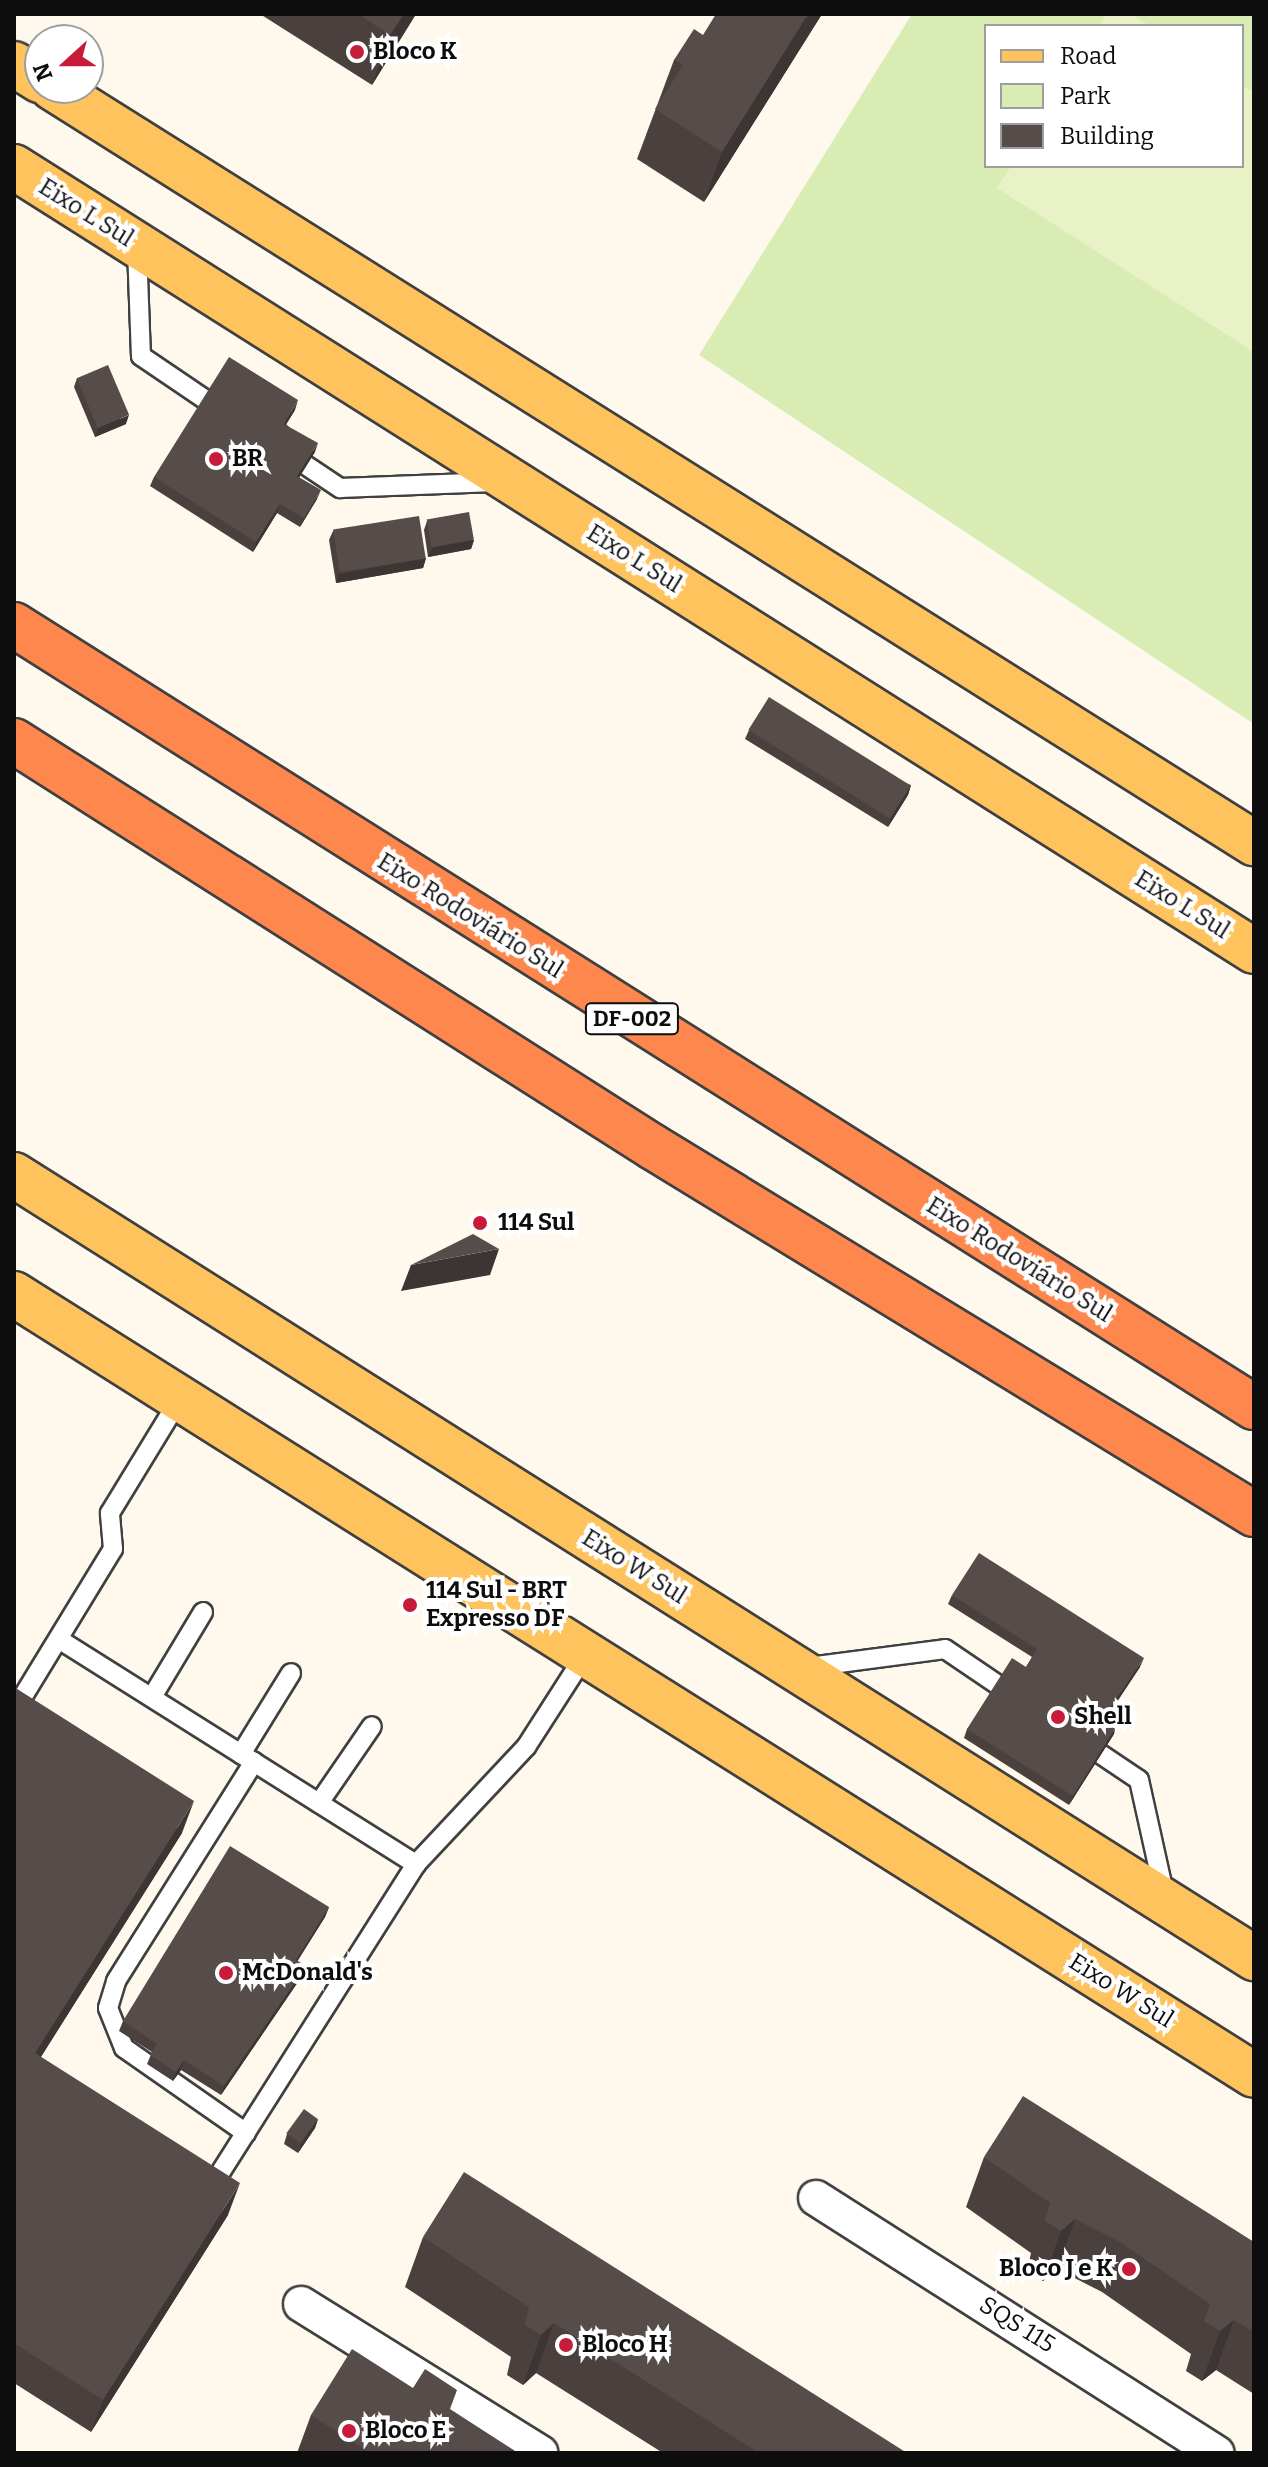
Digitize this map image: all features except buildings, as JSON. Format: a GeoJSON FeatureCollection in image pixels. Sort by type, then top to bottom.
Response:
{"type":"FeatureCollection","features":[{"type":"Feature","properties":{"kind":"highway","name":"Eixo Rodoviário Sul"},"geometry":{"type":"LineString","coordinates":[[14,625],[1254,1407]]}},
{"type":"Feature","properties":{"kind":"highway"},"geometry":{"type":"LineString","coordinates":[[14,741],[653,1147],[1254,1514]]}},
{"type":"Feature","properties":{"kind":"main road"},"geometry":{"type":"LineString","coordinates":[[78,104],[1254,843]]}},
{"type":"Feature","properties":{"kind":"main road","name":"Eixo L Sul"},"geometry":{"type":"LineString","coordinates":[[14,167],[1254,951]]}},
{"type":"Feature","properties":{"kind":"main road","name":"Eixo W Sul"},"geometry":{"type":"LineString","coordinates":[[14,1175],[1254,1958]]}},
{"type":"Feature","properties":{"kind":"main road","name":"Eixo W Sul"},"geometry":{"type":"LineString","coordinates":[[14,1294],[1254,2075]]}},
{"type":"Feature","properties":{"kind":"street","name":"SQS 115"},"geometry":{"type":"LineString","coordinates":[[816,2198],[1218,2453]]}},
{"type":"Feature","properties":{"kind":"street"},"geometry":{"type":"LineString","coordinates":[[301,2304],[540,2453]]}},
{"type":"Feature","properties":{"kind":"lane"},"geometry":{"type":"LineString","coordinates":[[137,245],[141,356],[209,402]]}},
{"type":"Feature","properties":{"kind":"lane"},"geometry":{"type":"LineString","coordinates":[[292,456],[340,488],[512,482]]}},
{"type":"Feature","properties":{"kind":"lane"},"geometry":{"type":"LineString","coordinates":[[14,1711],[113,1549],[110,1513],[179,1400]]}},
{"type":"Feature","properties":{"kind":"lane"},"geometry":{"type":"LineString","coordinates":[[152,1697],[203,1612]]}},
{"type":"Feature","properties":{"kind":"lane"},"geometry":{"type":"LineString","coordinates":[[60,1640],[416,1864]]}},
{"type":"Feature","properties":{"kind":"lane"},"geometry":{"type":"LineString","coordinates":[[795,1669],[945,1649],[1035,1710]]}},
{"type":"Feature","properties":{"kind":"lane"},"geometry":{"type":"LineString","coordinates":[[194,2215],[416,1864],[526,1747],[585,1655]]}},
{"type":"Feature","properties":{"kind":"lane"},"geometry":{"type":"LineString","coordinates":[[246,2133],[124,2048],[108,2008],[116,1981],[248,1758],[291,1673]]}},
{"type":"Feature","properties":{"kind":"lane"},"geometry":{"type":"LineString","coordinates":[[319,1803],[372,1726]]}},
{"type":"Feature","properties":{"kind":"lane"},"geometry":{"type":"LineString","coordinates":[[1061,1728],[1139,1780],[1167,1903]]}},
{"type":"Feature","properties":{"kind":"green space"},"geometry":{"type":"Polygon","coordinates":[[[912,14],[1254,14],[1254,724],[699,355],[912,14]]]}},
{"type":"Feature","properties":{"kind":"green space"},"geometry":{"type":"Polygon","coordinates":[[[1106,14],[1131,14],[1147,24],[1100,24],[1106,14]]]}},
{"type":"Feature","properties":{"kind":"green space"},"geometry":{"type":"Polygon","coordinates":[[[1244,86],[1254,93],[1254,352],[997,188],[1010,168],[1244,168],[1244,86]]]}},
{"type":"Feature","properties":{"kind":"place","name":"Bloco K"},"geometry":{"type":"Point","coordinates":[357,52]}},
{"type":"Feature","properties":{"kind":"place","name":"BR"},"geometry":{"type":"Point","coordinates":[216,459]}},
{"type":"Feature","properties":{"kind":"place","name":"114 Sul"},"geometry":{"type":"Point","coordinates":[480,1223]}},
{"type":"Feature","properties":{"kind":"place","name":"114 Sul - BRT Expresso DF"},"geometry":{"type":"Point","coordinates":[410,1605]}},
{"type":"Feature","properties":{"kind":"place","name":"Shell"},"geometry":{"type":"Point","coordinates":[1058,1717]}},
{"type":"Feature","properties":{"kind":"place","name":"McDonald's"},"geometry":{"type":"Point","coordinates":[226,1973]}},
{"type":"Feature","properties":{"kind":"place","name":"Bloco J e K"},"geometry":{"type":"Point","coordinates":[1129,2269]}},
{"type":"Feature","properties":{"kind":"place","name":"Bloco H"},"geometry":{"type":"Point","coordinates":[566,2345]}},
{"type":"Feature","properties":{"kind":"place","name":"Bloco E"},"geometry":{"type":"Point","coordinates":[349,2431]}}]}
